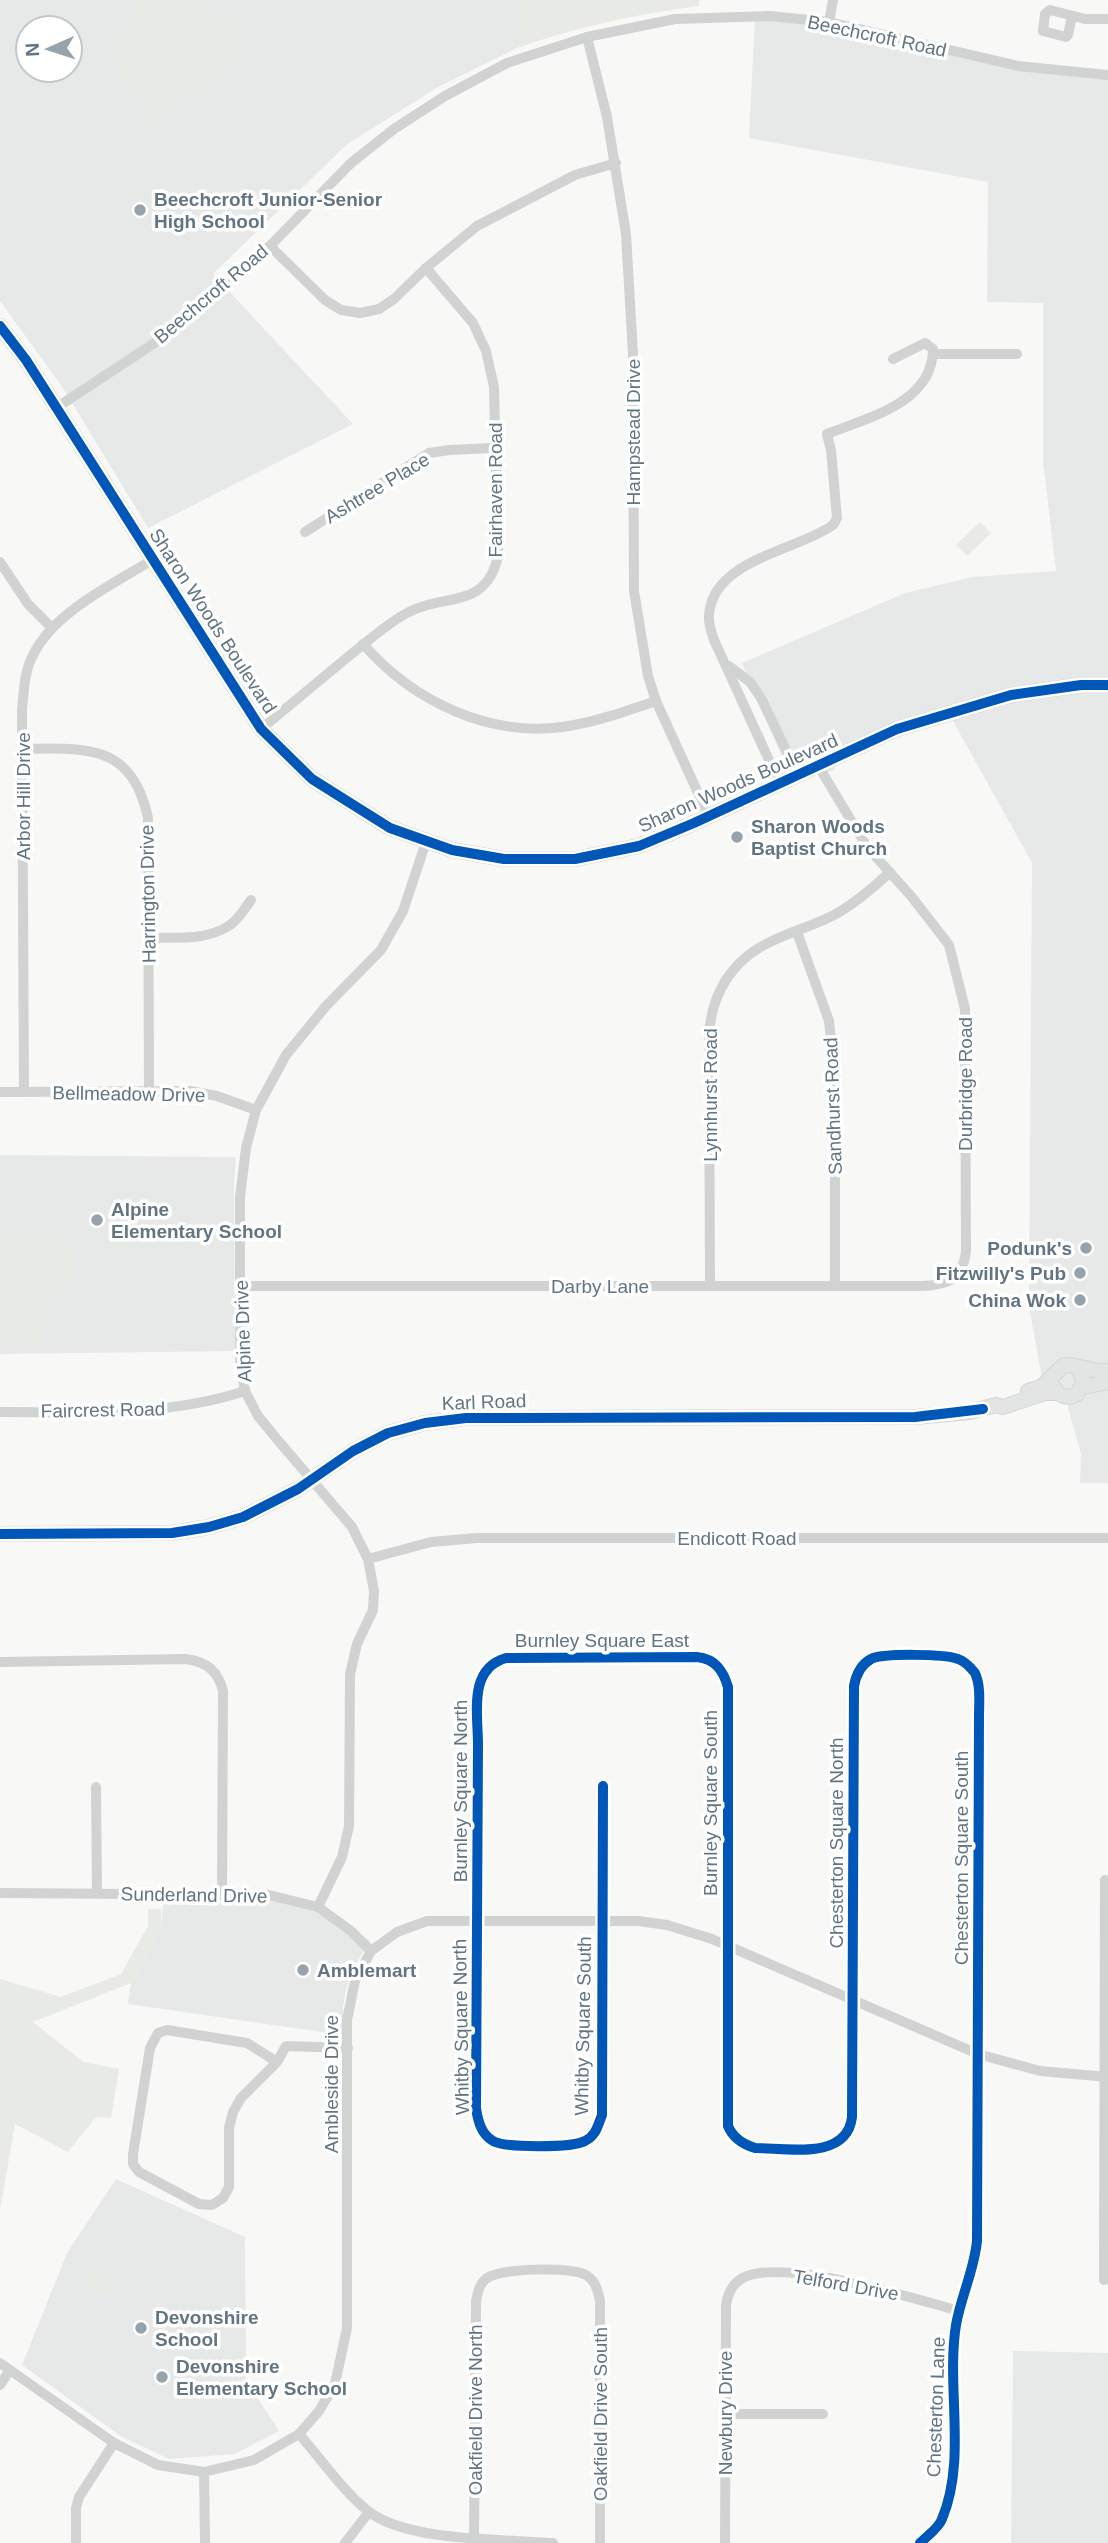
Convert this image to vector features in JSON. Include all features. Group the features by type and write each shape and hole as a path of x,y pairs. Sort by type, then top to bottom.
{"street":[{"path":"829,22 833,0"},
{"name":"Beechcroft Road","path":"56,408 156,342 221,290 270,246 351,163 394,129 445,96 507,62 587,37 638,25 701,17 770,16 829,22 1018,66 1108,75"},
{"path":"1072,16 1108,19"},
{"name":"Hampstead Drive","path":"587,37 616,163 626,234 633,354 634,591 648,676 656,701 709,817"},
{"path":"270,246 325,300 341,310 360,313 379,309 477,226 575,175 616,163"},
{"name":"Fairhaven Road","path":"261,729 407,612 472,595 483,588 494,573 498,556 494,387 486,351 473,323 426,268"},
{"name":"Sharon Woods Boulevard","path":"0,326 26,360 261,729 312,779 390,828 426,842 452,850 504,859 575,859 639,846 709,817 779,782 819,767 897,730 1005,696 1081,685 1108,685"},
{"path":"779,782 714,640 709,619 713,597 734,572 833,525 837,518 827,434 898,405 912,394 925,378 933,349 925,343 893,359"},
{"path":"933,354 1017,354"},
{"name":"Ashtree Place","path":"304,532 429,453 495,449"},
{"name":"Arbor Hill Drive","path":"24,1092 24,680 33,656 51,627 152,560"},
{"path":"0,562 28,604 51,627"},
{"path":"363,645 409,688 476,720 519,727 568,726 656,701"},
{"path":"726,663 750,682 761,698 798,775"},
{"name":"Harrington Drive","path":"23,749 89,749 112,758 125,768 145,802 148,818 149,1091"},
{"name":"Durbridge Road","path":"819,767 867,847 949,945 965,1009 965,1252 964,1264 958,1275"},
{"name":"Alpine Drive","path":"318,1907 342,1857 349,1826 350,1674 357,1644 373,1610 374,1591 368,1559 352,1527 258,1416 246,1391 240,1359 240,1197 246,1148 256,1110 286,1055 326,1006 381,950 402,911 426,842"},
{"name":"Lynnhurst Road","path":"710,1286 711,1015 724,981 737,966 767,943 835,915 890,872"},
{"path":"149,938 214,934 232,924 251,900"},
{"name":"Sandhurst Road","path":"797,932 829,1021 835,1074 835,1286"},
{"name":"Bellmeadow Drive","path":"0,1092 190,1091 217,1096 256,1110"},
{"name":"Darby Lane","path":"240,1286 937,1286 958,1275"},
{"path":"1108,1371 1098,1372 1063,1365 1053,1376 1053,1387 1058,1393 1071,1397 1083,1387 1108,1382"},
{"path":"1078,1368 1084,1377 1083,1387"},
{"name":"Karl Road","path":"996,1405 1001,1399 1041,1387 1053,1376"},
{"name":"Faircrest Road","path":"0,1412 158,1410 215,1400 246,1391"},
{"name":"Karl Road","path":"0,1534 173,1533 209,1527 243,1517 388,1433 425,1423 466,1418 915,1417 970,1412 996,1405 1003,1407 1045,1393 1058,1393"},
{"name":"Endicott Road","path":"368,1559 431,1542 477,1538 1108,1538"},
{"name":"Chesterton Square South","path":"854,1686 856,1675 862,1666 873,1658 886,1656 959,1659 975,1674 978,1685 978,2054"},
{"name":"Burnley Square East","path":"488,1666 506,1658 574,1657 697,1657 707,1658 716,1664"},
{"path":"0,1662 186,1660 199,1661 210,1667 220,1678 223,1691 222,1893"},
{"name":"Burnley Square South","path":"716,1664 724,1674 728,1687 728,2126 735,2137 755,2148 821,2148 835,2144 845,2136"},
{"name":"Burnley Square North","path":"477,1920 478,1687 481,1675 488,1666"},
{"name":"Chesterton Square North","path":"845,2136 851,2126 852,2117 854,1686"},
{"name":"Whitby Square South","path":"596,2132 602,2115 603,1786"},
{"path":"96,1787 97,1894"},
{"path":"1104,2280 1107,2076 1105,1880"},
{"name":"Sunderland Drive","path":"0,1893 269,1895 318,1907 351,1931 371,1951"},
{"name":"Whitby Square North","path":"477,1920 476,2108 483,2133 492,2141 503,2145 572,2145 586,2141 596,2132"},
{"name":"Ambleside Drive","path":"0,2363 114,2443 158,2465 204,2472 254,2460 299,2434 319,2411 335,2384 347,2328 349,2003 355,1980 371,1951 397,1932 427,1921 603,1920 667,1925 712,1939 978,2054 1040,2071 1107,2076"},
{"path":"276,2062 247,2043 167,2030 155,2036 150,2048 132,2154 133,2164 139,2172 199,2204 212,2205 229,2187 229,2128 233,2112 241,2098 276,2062 286,2046 348,2048"},
{"name":"Chesterton Lane","path":"920,2543 942,2522 953,2478 954,2357 960,2311 975,2260 978,2054"},
{"name":"Oakfield Drive South","path":"481,2283 502,2272 568,2271 584,2274 596,2286 600,2301 600,2543"},
{"name":"Telford Drive","path":"733,2285 748,2275 790,2274 839,2280 960,2311"},
{"name":"Oakfield Drive North","path":"474,2537 476,2301 481,2283"},
{"name":"Newbury Drive","path":"725,2543 726,2305 733,2285"},
{"path":"0,2385 10,2370"},
{"path":"726,2414 823,2414"},
{"path":"299,2434 369,2512 405,2529 439,2535 552,2543"},
{"path":"76,2543 76,2508 79,2497 114,2443"},
{"path":"204,2472 205,2543"},
{"path":"345,2543 369,2512"}],"shaded area":[{"name":"Beechcroft Junior-Senior High School","path":"0,0 517,0 517,48 438,87 346,145 213,274 353,424 148,528 63,388 0,301"},
{"path":"140,0 204,0 248,41 157,126 121,81 113,48"},
{"path":"517,0 699,0 699,6 607,22 517,48"},
{"path":"755,17 828,23 983,58 1108,75 1108,1483 1080,1483 1081,1454 1062,1386 1044,1389 1029,1307 1032,863 949,714 838,762 833,771 790,776 742,663 905,593 972,577 1056,571 1043,461 1043,303 987,302 988,182 749,138"},
{"path":"980,522 991,533 967,556 956,545"},
{"path":"0,1155 236,1157 235,1351 0,1354"},
{"path":"0,1235 71,1236 70,1292 49,1291 45,1295 45,1300 56,1301 56,1316 45,1324 37,1344 24,1340 0,1339"},
{"path":"164,1892 268,1893 324,1908 370,1941 354,1967 346,1989 343,2035 128,2004 131,1983 161,1930"},
{"path":"148,1909 161,1909 161,1930 131,1983 33,2022 83,2062 119,2069 111,2118 96,2117 68,2152 15,2124 0,2210 0,1979 61,1997 121,1974 148,1926"},
{"name":"Devonshire School","path":"116,2179 245,2237 246,2380 279,2431 235,2454 169,2459 122,2437 22,2365 67,2253"},
{"path":"94,2270 120,2279 112,2297 87,2287"},
{"path":"1013,2351 1108,2353 1108,2543 1011,2543"}],"cycle path":[{"path":"0,326 26,360 261,729 312,779 390,828 452,850 504,859 575,859 639,846 897,729 1011,695 1081,685 1108,685"},
{"path":"0,1534 172,1533 209,1527 243,1517 298,1489 353,1451 388,1433 425,1423 466,1418 915,1417 983,1409"},
{"path":"603,1786 602,2115 589,2139 567,2145 524,2146 500,2143 493,2141 483,2131 476,2108 477,1706 480,1682 494,1664 506,1658 697,1657 709,1660 717,1666 728,1687 728,2126 738,2140 755,2148 798,2150 827,2146 848,2131 852,2117 856,1678 867,1661 900,1655 951,1657 963,1661 975,1673 979,1700 977,2241 956,2325 953,2373 955,2448 949,2496 936,2529 920,2543"}],"place":[{"name":"Beechcroft Junior-Senior High School","path":"140,210"},
{"name":"Sharon Woods Baptist Church","path":"737,837"},
{"name":"Alpine Elementary School","path":"97,1220"},
{"name":"Podunk's","path":"1086,1248"},
{"name":"Fitzwilly's Pub","path":"1080,1273"},
{"name":"China Wok","path":"1080,1300"},
{"name":"Amblemart","path":"303,1970"},
{"name":"Devonshire School","path":"141,2328"},
{"name":"Devonshire Elementary School","path":"162,2377"}]}
